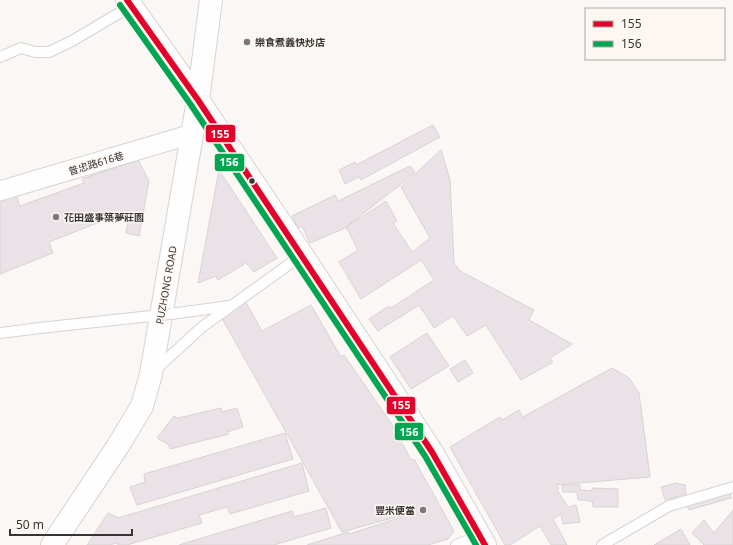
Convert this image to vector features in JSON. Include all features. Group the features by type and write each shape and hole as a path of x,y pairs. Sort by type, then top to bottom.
{"street":[{"name":"PUZHONG ROAD","path":"52,545 118,446 142,406 151,374 198,100 211,0"},
{"path":"129,3 198,100 432,452 482,541"},
{"name":"普忠路616巷","path":"0,191 192,134"}],"lane":[{"path":"0,57 21,48 35,52 49,52 72,41 129,3"},
{"path":"151,374 202,327 302,255"},
{"path":"0,333 231,306"},
{"path":"602,545 669,506 733,487"},
{"path":"456,545 482,541"}],"building":[{"path":"433,125 440,137 361,180 359,177 345,184 339,170 355,162 356,165"},
{"path":"441,150 450,180 454,263 460,271 534,310 529,320 572,344 550,358 553,362 521,380 486,325 467,336 453,316 434,328 419,305 378,331 369,319 389,306 391,308 434,280 421,260 361,299 339,262 358,250 346,227 386,201 397,221 393,223 412,252 430,238 401,187"},
{"name":"花田盛事築夢莊園","path":"138,160 149,181 139,236 126,233 128,220 118,215 49,242 53,253 0,274 0,200 16,195 20,206 84,183 82,179"},
{"path":"410,166 415,172 343,229 310,243 302,226 298,228 292,216 335,195 338,201"},
{"path":"219,170 277,258 254,272 246,263 218,280 216,276 198,283"},
{"path":"244,299 262,331 311,305 341,357 344,355 393,426 411,460 414,459 454,531 448,539 428,545 307,545 348,532 349,534 408,515 407,514 342,532 219,313"},
{"path":"427,333 449,366 411,389 390,357"},
{"path":"465,360 473,373 458,382 450,369"},
{"path":"612,368 629,378 639,393 650,477 556,485 559,488 557,490 568,507 576,505 580,522 563,524 561,514 553,519 567,545 551,545 540,526 510,545 505,545 450,447 500,417 502,420 519,410 523,417"},
{"path":"221,408 222,412 237,408 243,427 227,432 229,434 170,449 169,445 157,438 174,416 178,418"},
{"path":"285,433 293,459 137,505 130,487 145,482 144,474"},
{"path":"302,463 309,491 230,514 227,507 199,515 202,523 127,545 118,545 117,543 109,545 87,545 108,513 118,518"},
{"path":"676,483 685,485 686,494 665,500 661,487"},
{"path":"562,485 580,485 580,490 592,491 592,488 618,489 618,507 593,507 592,501 578,500 577,492 563,492"},
{"path":"730,492 731,498 689,510 687,505"},
{"path":"326,508 331,528 274,545 179,545 292,511 294,517"},
{"path":"733,510 733,545 704,545 692,533 704,520 714,533"},
{"path":"681,529 690,545 654,545"}],"transit line":[{"name":"155","path":"127,0 198,100 432,452 485,545"},
{"name":"156","path":"120,5 191,105 425,456 476,545"}],"place":[{"name":"樂食煮義快炒店","path":"247,42"},
{"name":"花田盛事築夢莊園","path":"56,217"},
{"name":"豐米便當","path":"423,510"}]}
